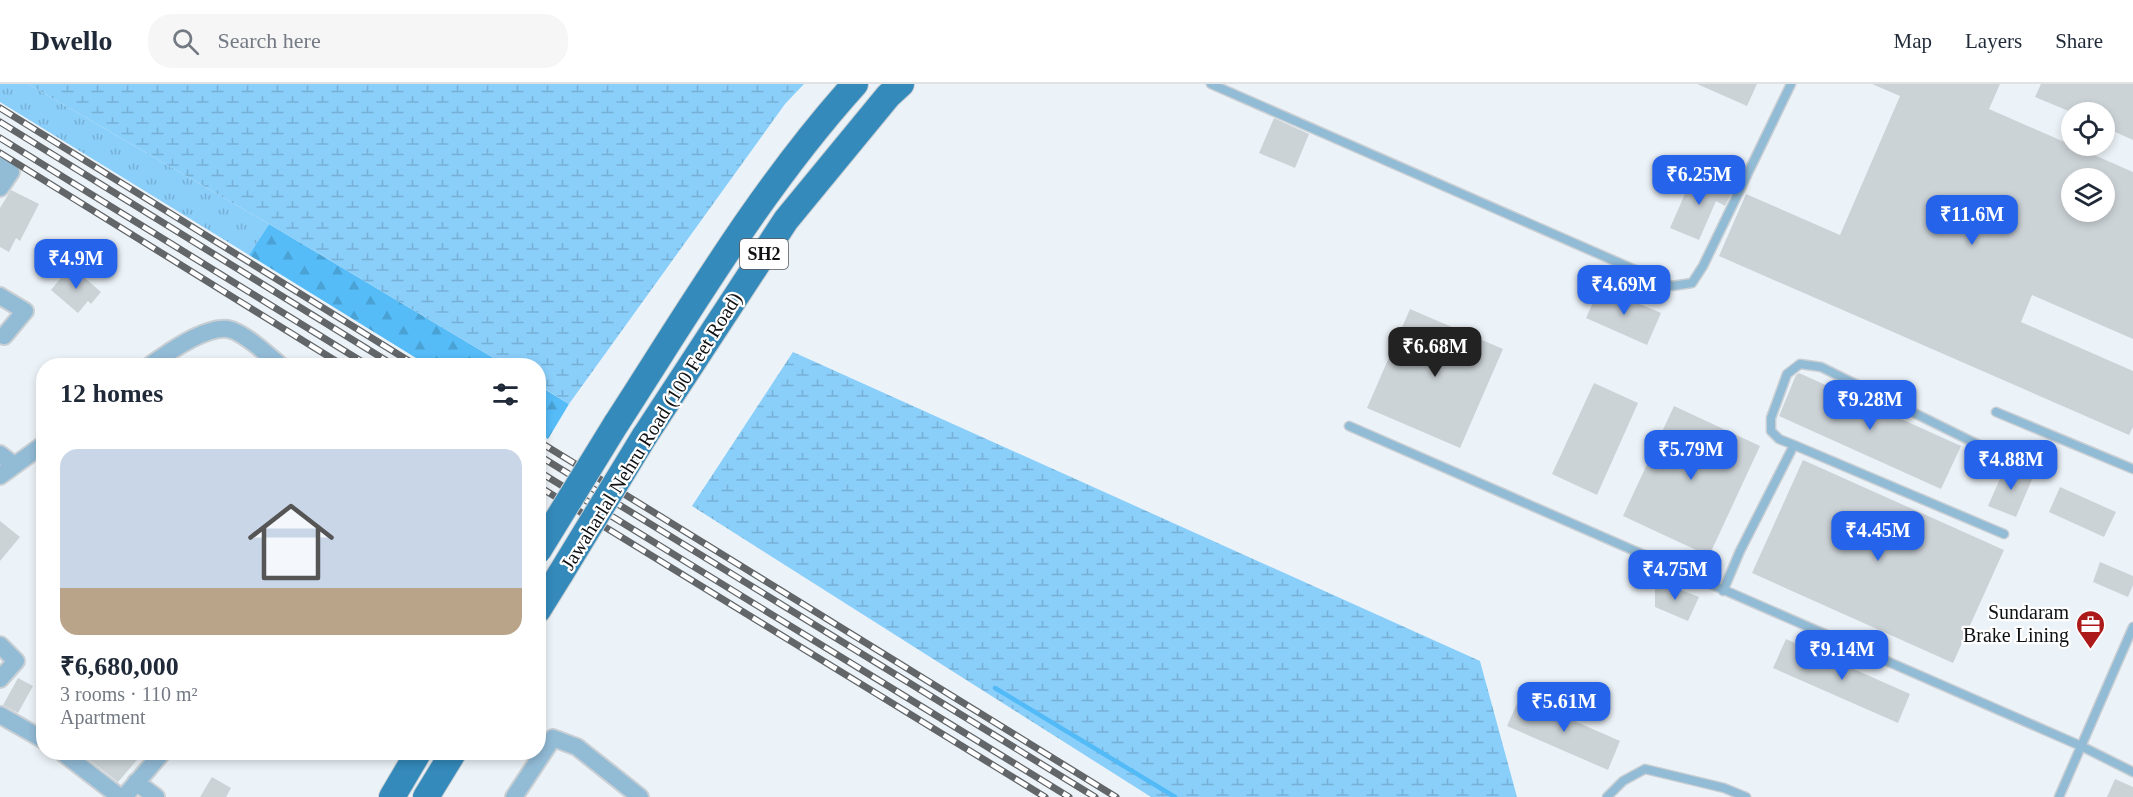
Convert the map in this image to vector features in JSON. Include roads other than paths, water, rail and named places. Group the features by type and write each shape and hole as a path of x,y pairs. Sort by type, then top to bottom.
{"main road":[{"name":"Jawaharlal Nehru Road (100 Feet Road)","path":"546,538 616,424 754,210 830,112 855,84"},
{"name":"Jawaharlal Nehru Road (100 Feet Road)","path":"546,597 644,437 786,220 888,96 901,84"},
{"path":"392,797 414,760"},
{"path":"426,797 449,760"}],"street":[{"path":"0,188 5,169"},
{"path":"0,296 25,311 4,336"},
{"path":"163,358 206,333 228,329 242,336 271,358"},
{"path":"0,476 36,450"},
{"path":"0,454 14,465"},
{"path":"0,645 16,661 0,679"},
{"path":"0,715 36,735"},
{"path":"546,749 553,738 577,747 640,797"},
{"path":"72,760 122,797 156,760"},
{"path":"514,797 538,760"},
{"path":"136,782 156,797"}],"lane":[{"path":"1211,84 1672,286 1692,283 1703,266 1791,84"},
{"path":"1981,446 1821,367 1800,364 1788,374 1771,418 1771,431 1779,439 2004,534"},
{"path":"1996,412 2133,469"},
{"path":"1349,426 2081,746 2133,772"},
{"path":"1723,591 1740,551 1794,445"},
{"path":"2059,797 2133,627"},
{"path":"1607,797 1623,781 1645,769 1724,788 1746,797"}],"waterway":[{"path":"995,688 1175,797"}],"railway":[{"path":"0,108 404,358"},
{"path":"0,122 382,358"},
{"path":"0,138 356,358"},
{"path":"0,153 331,358"},
{"path":"546,446 1116,797"},
{"path":"546,460 1095,797"},
{"path":"546,476 1069,797"},
{"path":"546,491 1045,797"}],"place":[{"name":"Sundaram Brake Lining","path":"2090,650"}]}
